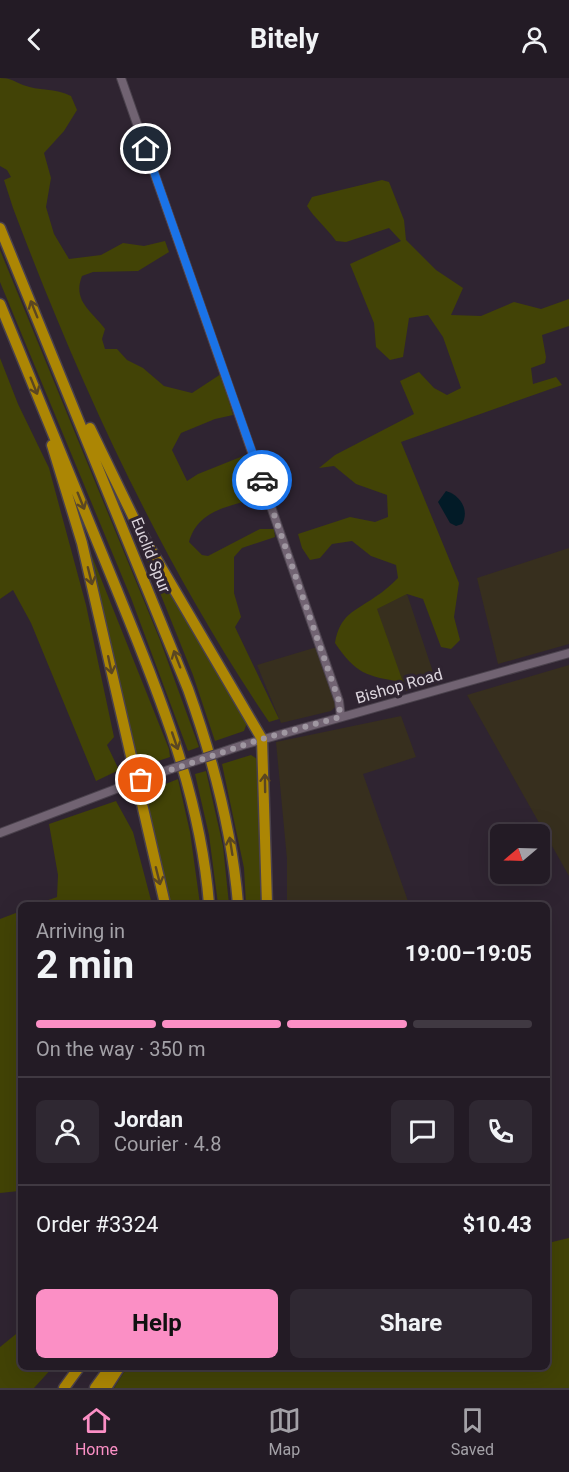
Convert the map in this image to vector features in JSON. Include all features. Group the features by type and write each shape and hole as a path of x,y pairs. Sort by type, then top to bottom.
{"highway":[{"name":"Euclid Spur","path":"0,228 174,650 202,728 224,806 238,902"},
{"path":"0,304 141,647 181,756 198,824 209,902"},
{"path":"56,363 83,409 107,465 140,531 262,739 267,902"},
{"path":"43,408 82,543 135,782 165,902"},
{"path":"64,1388 77,1370"},
{"path":"95,1388 108,1370"},
{"path":"106,1388 117,1370"}],"street":[{"path":"121,78 339,701 340,717"},
{"name":"Bishop Road","path":"0,834 150,776 243,745 569,653"}],"shaded area":[{"path":"0,78 29,87 65,93 71,96 77,110 64,131 44,153 51,178 46,207 54,234 69,259 101,255 123,243 144,246 165,241 169,252 138,271 93,272 82,276 81,299 105,329 102,339 105,349 117,349 127,360 143,368 164,386 192,393 221,374 233,415 215,419 181,433 172,450 187,481 198,474 248,454 261,498 228,506 208,515 193,531 189,542 202,555 208,556 260,529 274,529 275,537 242,548 234,557 234,593 241,617 235,627 279,719 269,722 193,600 126,472 66,342 13,208 4,180 11,177 7,170 0,166"},
{"path":"382,180 389,182 404,220 406,240 436,270 463,288 451,315 481,316 514,302 541,309 569,299 569,326 542,335 545,363 531,368 533,384 556,377 562,385 401,442 459,583 454,617 460,640 451,649 441,647 423,599 407,594 377,609 403,682 363,672 349,661 335,643 344,620 398,578 396,565 371,556 352,541 332,544 320,558 310,560 302,548 298,534 350,517 375,522 388,517 387,495 356,484 334,466 319,468 335,455 414,414 400,381 419,372 434,388 447,395 461,388 443,337 428,315 409,318 403,357 390,360 376,347 374,323 350,264 401,241 389,228 346,242 336,241 307,206 312,197"},
{"path":"0,250 160,640 199,747 188,751 131,598 0,282"},
{"path":"0,358 18,404 49,468 86,605 114,737 107,745 119,770 96,781 31,623 13,590 0,599"},
{"path":"136,533 247,723 244,731 215,741 193,675"},
{"path":"86,541 169,749 170,757 146,765 137,763"},
{"path":"569,548 569,644 498,664 477,578"},
{"path":"407,594 437,684 406,691 376,609"},
{"path":"317,647 335,697 335,707 331,711 281,723 257,665"},
{"path":"569,665 569,876 550,842 550,824 540,824 467,695"},
{"path":"401,716 416,757 363,774 408,902 287,902 287,859 276,742"},
{"path":"251,755 259,760 261,902 246,902 244,868 222,764"},
{"path":"206,771 223,846 229,902 218,902 209,835 195,774"},
{"path":"178,779 190,832 200,902 169,902 145,800 148,791"},
{"path":"116,801 133,832 151,902 43,902 57,897 58,875 49,824"},
{"path":"18,912 18,1191 0,1193 0,919"},
{"path":"569,1238 569,1388 114,1388 125,1370 550,1370 550,1243"},
{"path":"18,1332 18,1370 50,1370 34,1388 0,1388 0,1347"}],"water":[{"path":"446,491 456,496 464,508 462,524 456,526 450,523 438,502"}],"way so far":[{"path":"141,780 262,739 340,717 339,701 262,480"}],"route":[{"path":"146,149 262,480"}]}
